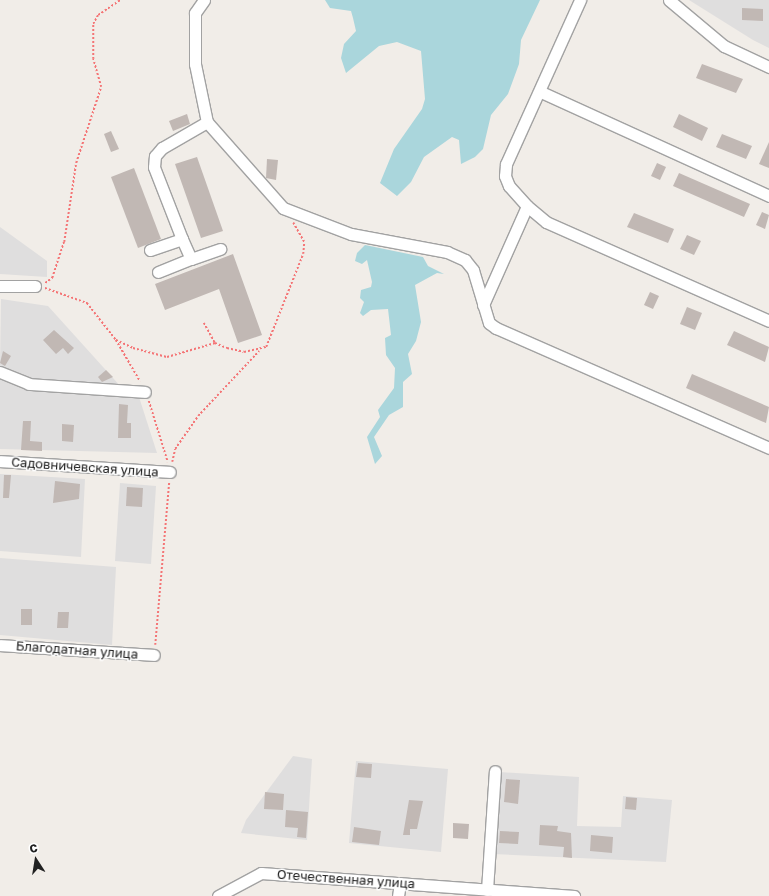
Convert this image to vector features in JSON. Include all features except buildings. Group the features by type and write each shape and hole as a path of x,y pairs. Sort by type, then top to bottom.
{"street":[{"path":"204,0 195,13 195,64 207,122 283,208 351,234 447,252 465,260 472,270 489,323 496,328 769,448"},
{"path":"580,0 541,92 506,164 505,176 527,206 546,222 769,322"},
{"path":"669,0 724,46 769,67"},
{"path":"541,92 769,196"},
{"path":"191,259 154,167 156,156 162,148 207,122"},
{"path":"483,304 527,206"},
{"path":"150,250 182,239"},
{"path":"158,272 220,249"},
{"path":"0,286 36,286"},
{"path":"0,372 29,384 145,392"},
{"name":"Садовничевская улица","path":"0,461 170,472"},
{"name":"Благодатная улица","path":"0,645 154,655"},
{"path":"487,890 495,771"},
{"name":"Отечественная улица","path":"218,896 261,873 574,896"},
{"path":"398,896 400,883"}],"path":[{"path":"36,286 47,283 56,269 71,212 76,163 101,87 93,59 93,24 98,15 120,0"},
{"path":"154,655 170,472 175,450 185,432 259,350 272,338 303,254 301,233 283,208"},
{"path":"36,286 87,303 116,340 145,392 170,472"},
{"path":"204,323 215,343"},
{"path":"116,340 133,348 167,357 215,343 244,352 259,350"}],"shaded area":[{"path":"689,0 769,0 769,48 753,40"},
{"path":"0,227 47,261 47,277 0,274"},
{"path":"1,299 48,306 122,388 33,381 0,367"},
{"path":"0,377 8,378 17,386 132,392 139,397 157,453 0,449"},
{"path":"0,474 85,479 81,557 0,551"},
{"path":"120,483 156,486 151,564 115,561"},
{"path":"0,558 116,567 112,645 0,635"},
{"path":"293,756 312,759 307,840 241,833 246,820"},
{"path":"356,761 448,769 441,852 349,843"},
{"path":"499,772 579,777 577,826 621,827 623,796 672,800 666,862 493,854"}],"water":[{"path":"325,0 540,0 521,40 519,64 508,94 491,115 483,149 475,157 461,164 459,140 452,137 424,157 411,182 397,196 380,183 394,149 422,109 425,99 421,51 397,42 379,46 346,73 341,58 344,44 356,31 351,11 330,8"},
{"path":"365,245 423,257 428,266 444,274 437,273 415,285 421,322 416,341 408,354 412,374 403,382 403,407 389,415 374,437 382,456 375,464 367,437 380,417 378,410 394,388 395,368 386,355 385,338 391,335 388,309 371,310 363,316 360,313 364,302 360,298 361,290 371,287 372,282 367,260 362,264 355,261 357,253"}]}
